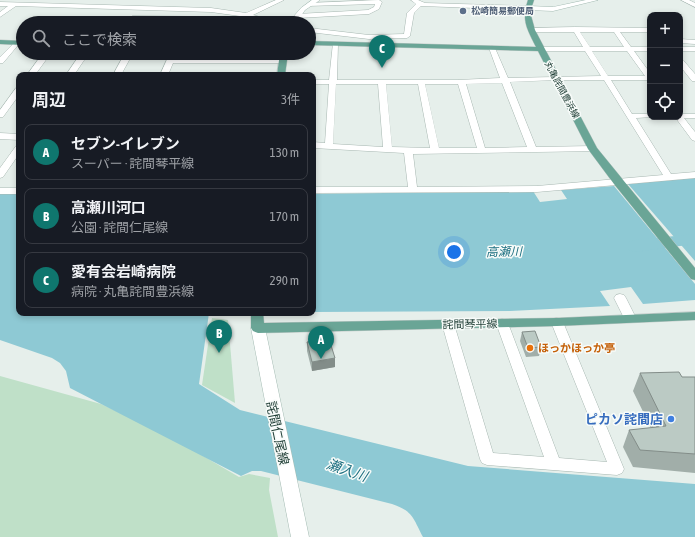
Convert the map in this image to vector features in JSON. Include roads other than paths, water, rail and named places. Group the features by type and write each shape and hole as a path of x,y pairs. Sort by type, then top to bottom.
{"main road":[{"path":"298,16 309,5 317,0"},
{"path":"532,0 528,8 527,16 531,30 541,50"},
{"path":"528,8 553,8 595,0"},
{"path":"0,41 16,42"},
{"name":"丸亀詫間豊浜線","path":"316,44 541,50 593,149 695,276"},
{"path":"281,72 283,60"},
{"path":"620,298 630,318"},
{"name":"詫間琴平線","path":"257,319 448,324 557,322 695,316"},
{"name":"詫間仁尾線","path":"257,319 275,417 300,537"}],"street":[{"path":"250,16 281,0"},
{"path":"684,0 695,5"},
{"path":"298,16 368,12 377,8 379,2 309,5"},
{"path":"316,31 357,36 407,36 410,12 417,2 528,8"},
{"path":"0,4 211,10 233,16"},
{"path":"0,15 14,4"},
{"path":"136,16 143,8"},
{"path":"575,29 604,78 669,178"},
{"path":"615,29 647,74"},
{"path":"531,30 647,30"},
{"path":"683,41 695,42"},
{"path":"329,146 335,44"},
{"path":"0,61 16,47"},
{"path":"492,48 533,150"},
{"path":"541,50 647,49"},
{"path":"683,49 695,49"},
{"path":"33,72 42,60"},
{"path":"72,72 80,60"},
{"path":"119,72 125,60"},
{"path":"165,72 170,61 198,60"},
{"path":"683,65 695,78"},
{"path":"316,82 421,82 556,78 647,78"},
{"path":"683,78 695,78"},
{"path":"462,81 482,151"},
{"path":"382,82 388,149"},
{"path":"421,82 435,151"},
{"path":"0,99 16,99"},
{"path":"0,115 16,99"},
{"path":"629,116 647,116"},
{"path":"683,116 695,116"},
{"path":"682,120 695,138"},
{"path":"0,136 16,136"},
{"path":"316,145 408,151 593,149"},
{"path":"408,151 413,190"},
{"path":"0,175 16,152"},
{"path":"316,190 537,189 695,175"},
{"path":"0,191 16,191"},
{"path":"448,324 487,459 616,469 557,322"},
{"path":"502,323 554,465"}],"water":[{"path":"695,178 695,261 628,184"},
{"path":"614,186 695,284 695,300 643,304 631,287 600,291 610,306 510,311 316,312 316,194 533,191 540,202 567,199 561,190"},
{"name":"瀬入川","path":"0,194 16,194 16,316 209,316 199,384 240,410 468,466 695,484 695,537 423,537 412,516 404,509 392,504 261,471 252,471 241,476 70,388 66,371 60,363 52,358 0,340"}],"waterway":[{"name":"高瀬川","path":"635,246 695,239"}],"place":[{"name":"松崎簡易郵便局","path":"463,11"},
{"name":"愛有会岩崎病院","path":"382,68"},
{"name":"ほっかほっか亭","path":"530,348"},
{"name":"高瀬川河口","path":"219,353"},
{"name":"セブン-イレブン","path":"321,359"},
{"name":"ピカソ詫間店","path":"671,419"}]}
